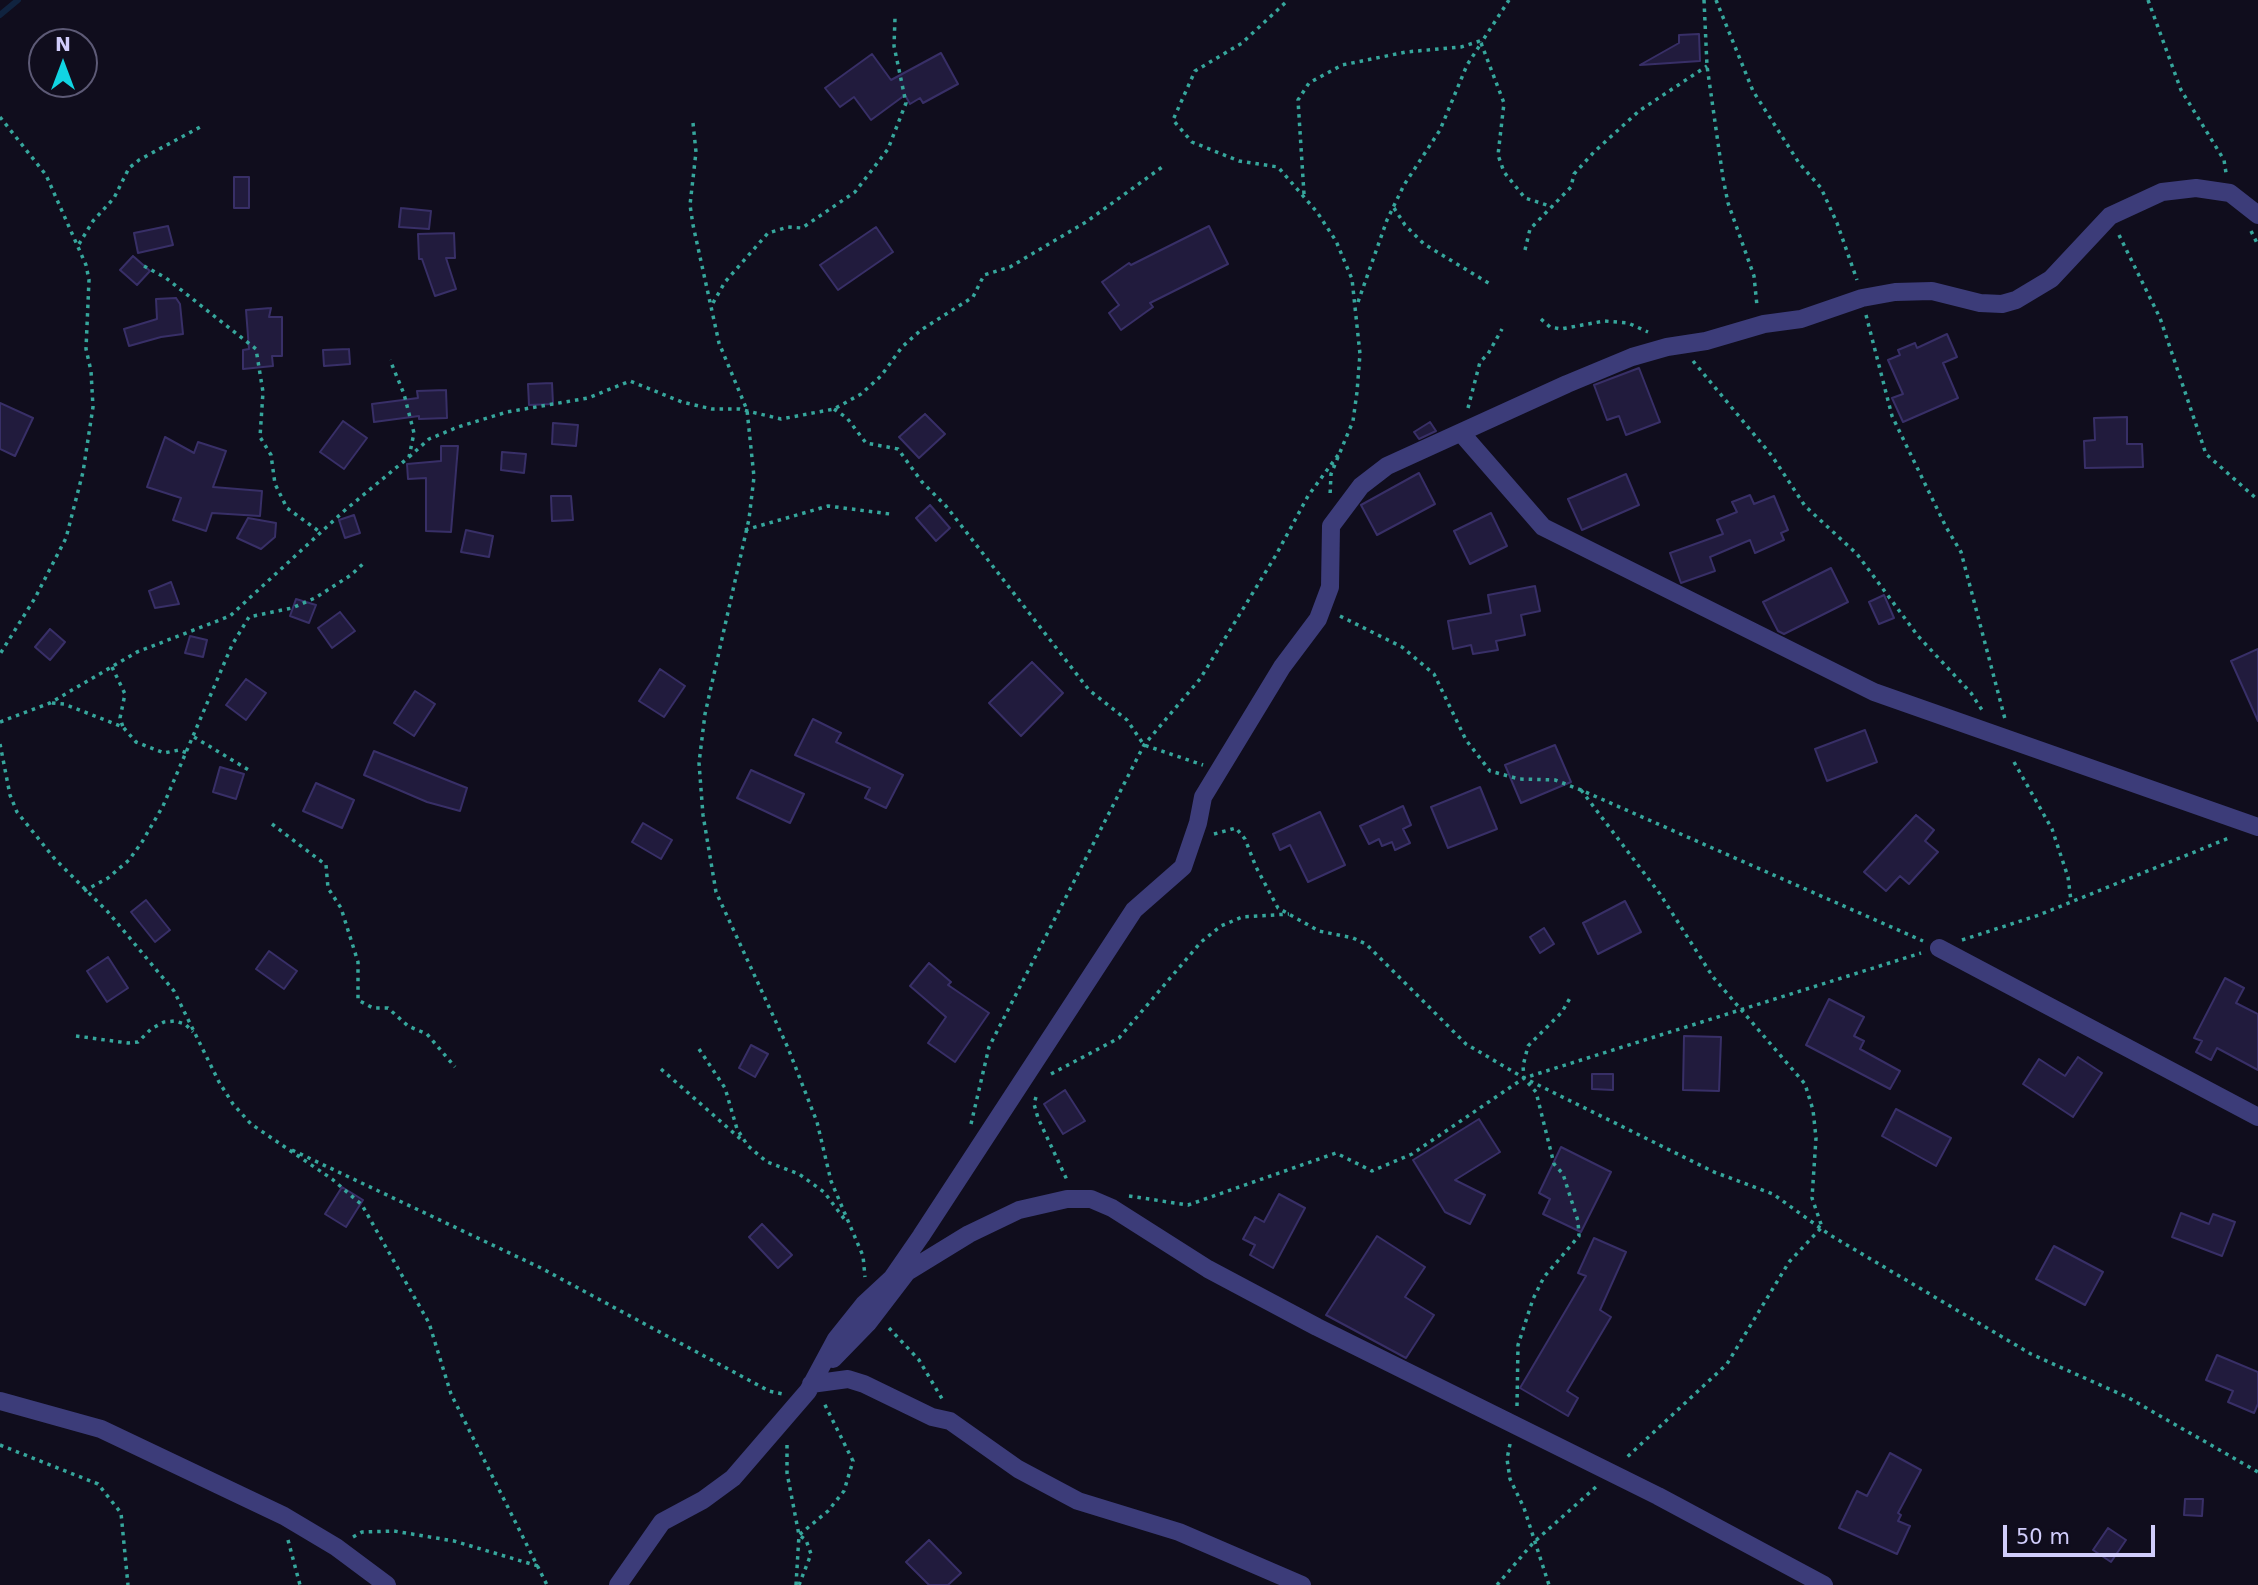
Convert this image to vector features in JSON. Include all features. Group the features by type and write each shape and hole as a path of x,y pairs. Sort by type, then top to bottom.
{"street":[{"path":"618,1585 662,1522 703,1500 733,1478 812,1384 914,1247 1134,909 1183,867 1203,797 1322,608 1330,587 1331,526 1361,486 1387,466 1567,384 1632,357 1667,347 1706,341 1764,324 1801,319 1862,298 1931,290 1980,303 2002,304 2017,300 2051,279 2110,216 2162,192 2196,188 2230,193 2253,220"},
{"path":"1462,434 1543,527 1874,692 1989,732 2011,749 2257,827"},
{"path":"1939,948 2258,1116"},
{"path":"874,1304 907,1272 969,1234 1018,1210 1067,1199 1091,1199 1112,1208 1208,1269 1317,1327 1610,1473 1824,1585"},
{"path":"812,1384 848,1380 932,1417 950,1421 1018,1469 1078,1501 1179,1532 1302,1585"},
{"path":"0,1401 101,1429 284,1516 336,1547 387,1585"}],"path":[{"path":"1357,305 1393,207 1440,130 1467,65 1509,0"},
{"path":"1704,0 1707,66 1728,203 1754,276 1755,302 1764,324"},
{"path":"1716,0 1753,91 1799,163 1821,187 1837,223 1862,298 1892,416 1945,527 1961,552 2011,749 2052,830 2068,877 2071,901"},
{"path":"2148,0 2182,90 2224,160 2230,193"},
{"path":"1285,3 1241,43 1195,71 1172,120 1192,142 1239,161 1278,167 1304,196 1336,241 1352,279 1357,305 1360,354 1357,392 1353,421 1331,474 1331,526"},
{"path":"712,305 725,282 768,233 788,227 802,228 855,192 888,149 906,103 894,46 895,18"},
{"path":"1304,196 1298,100 1309,83 1342,65 1406,52 1461,47 1482,41"},
{"path":"1482,41 1504,103 1498,155 1504,172 1525,198 1553,207"},
{"path":"1525,250 1530,229 1571,187 1574,174 1619,127 1707,66"},
{"path":"0,117 46,175 79,244 89,280 86,349 91,371 93,407 83,472 66,538 56,560 0,654"},
{"path":"693,123 696,152 690,205 719,343 747,411 752,436 754,489 705,714 699,762 703,815 716,892 798,1073 817,1122 831,1181 863,1256 874,1304 891,1332 919,1360 943,1399 950,1421"},
{"path":"79,244 93,221 114,198 129,168 202,126"},
{"path":"0,722 50,703 138,652 230,616 320,533 429,439 458,427 496,418 507,412 588,398 630,381 682,402 712,409 747,411 781,419 834,409 861,394 881,376 902,347 921,330 973,297 984,275 1010,267 1086,222 1165,165"},
{"path":"1393,207 1405,225 1424,244 1490,284"},
{"path":"2110,216 2160,318 2206,454 2258,500"},
{"path":"2253,220 2258,245"},
{"path":"144,266 166,278 181,293 256,349 263,392 260,437 271,455 275,484 287,508 320,533"},
{"path":"1541,319 1550,327 1561,329 1604,321 1628,323 1646,331 1667,347 1678,346 1707,376 1752,436 1772,456 1805,506 1857,554 1918,636 1971,693 1985,716 1989,732"},
{"path":"1462,434 1476,372 1502,329"},
{"path":"390,360 404,394 414,433 409,457"},
{"path":"834,409 847,418 866,443 898,449 1089,690 1127,720 1144,745 1218,770"},
{"path":"971,1125 989,1047 1144,745 1199,679 1276,555 1308,496 1341,451"},
{"path":"746,530 828,506 890,514"},
{"path":"84,891 108,878 129,860 163,806 232,645 249,617 292,608 315,598 351,575 366,561"},
{"path":"1322,608 1402,647 1434,674 1466,740 1490,771 1519,779 1555,780 1581,790 1939,948"},
{"path":"111,666 125,694 120,718 122,727"},
{"path":"50,703 64,704 122,727 142,745 164,753 179,750 187,753"},
{"path":"194,737 252,772"},
{"path":"0,744 10,795 17,811 84,891 108,912 174,991 219,1082 233,1104 251,1124 332,1179 362,1205 429,1323 451,1394 480,1457 547,1585"},
{"path":"2011,749 2017,765"},
{"path":"1581,790 1660,894 1713,977 1805,1083 1813,1110 1816,1138 1812,1198 1822,1227"},
{"path":"272,824 326,865 328,888 341,908 358,962 359,1000 373,1008 388,1008 408,1026 428,1034 455,1067"},
{"path":"1126,1196 1188,1205 1336,1153 1372,1171 1412,1154 1524,1079 1939,948 2071,901 2257,827"},
{"path":"1207,840 1226,829 1236,828 1245,839 1256,867 1278,908 1319,932 1353,938 1366,944 1466,1044 1524,1079 1714,1172 1773,1194 1822,1227 2031,1354 2127,1397 2258,1472"},
{"path":"1047,1075 1119,1038 1201,942 1221,926 1242,917 1289,914"},
{"path":"1549,1585 1524,1508 1510,1479 1507,1458 1517,1406 1518,1345 1544,1277 1579,1236 1578,1221 1563,1174 1554,1164 1536,1092 1524,1079 1523,1066 1528,1046 1562,1012 1570,998"},
{"path":"76,1036 138,1042 151,1029 164,1022 175,1021 185,1024 197,1036"},
{"path":"699,1049 725,1088 737,1129 748,1146"},
{"path":"661,1069 767,1161 799,1174 824,1192 851,1227"},
{"path":"1038,1090 1034,1104 1038,1118 1063,1176 1071,1184"},
{"path":"277,1143 541,1268 769,1391 785,1405 787,1473 799,1535 797,1585"},
{"path":"1497,1585 1534,1543 1727,1364 1789,1262 1822,1227"},
{"path":"769,1391 789,1396 812,1384 853,1461 844,1491 828,1511 799,1535"},
{"path":"0,1445 99,1483 121,1513 128,1585"},
{"path":"284,1516 292,1560 300,1585"},
{"path":"336,1547 362,1532 394,1531 454,1541 537,1566"},
{"path":"797,1585 811,1554 806,1540 799,1535"}],"building":[{"path":"1699,34 1700,61 1640,65 1679,43 1679,35"},
{"path":"941,53 958,84 923,103 920,98 910,104 905,95 871,120 854,97 840,107 825,88 872,54 891,80"},
{"path":"234,177 249,177 249,208 234,208"},
{"path":"401,208 431,211 429,229 399,227"},
{"path":"168,226 173,245 138,253 134,233"},
{"path":"1209,226 1228,264 1150,303 1153,307 1121,330 1109,313 1119,305 1102,282 1129,263 1131,265"},
{"path":"876,227 893,252 838,290 820,265"},
{"path":"454,233 455,258 446,258 456,289 435,296 422,259 419,259 418,234"},
{"path":"133,256 150,271 137,285 120,270"},
{"path":"176,298 180,304 183,334 129,346 124,329 157,319 156,299"},
{"path":"271,308 269,317 282,317 282,356 272,356 273,366 243,369 243,350 249,349 246,310"},
{"path":"1947,334 1957,357 1943,363 1958,398 1903,422 1892,398 1903,394 1888,360 1900,355 1898,350 1915,343 1917,348"},
{"path":"349,349 350,364 324,366 323,350"},
{"path":"1639,368 1660,422 1626,435 1619,416 1607,420 1594,385"},
{"path":"552,383 553,404 529,405 528,384"},
{"path":"446,390 447,418 419,419 419,416 374,422 372,404 418,398 417,391"},
{"path":"0,403 33,418 15,456 0,449"},
{"path":"925,414 945,434 919,458 899,437"},
{"path":"2127,417 2127,444 2142,444 2143,467 2085,468 2084,441 2095,440 2094,418"},
{"path":"343,421 367,438 344,469 320,452"},
{"path":"1430,422 1436,431 1419,439 1414,432"},
{"path":"553,423 578,425 576,446 552,444"},
{"path":"165,437 194,453 198,442 226,451 213,487 262,491 260,516 212,513 206,531 173,520 181,498 147,487"},
{"path":"441,446 458,446 451,532 426,531 426,478 408,479 407,464 441,461"},
{"path":"502,452 526,454 524,473 501,470"},
{"path":"1419,473 1435,504 1377,535 1361,505"},
{"path":"1626,474 1639,505 1582,530 1568,499"},
{"path":"1750,495 1754,504 1774,496 1788,530 1781,533 1784,540 1755,553 1750,540 1710,557 1715,571 1681,583 1670,553 1723,534 1717,520 1737,512 1732,502"},
{"path":"551,496 571,496 573,520 552,521"},
{"path":"930,505 950,528 936,541 916,518"},
{"path":"1491,513 1507,546 1470,564 1454,531"},
{"path":"354,515 360,533 345,538 339,520"},
{"path":"248,518 276,523 275,537 261,549 237,538"},
{"path":"466,530 493,536 489,557 461,552"},
{"path":"1831,568 1848,602 1784,634 1778,631 1763,602"},
{"path":"171,582 179,604 155,608 149,591"},
{"path":"1535,586 1540,611 1521,615 1525,635 1496,641 1498,650 1473,654 1471,645 1453,649 1448,621 1491,613 1488,595"},
{"path":"1884,595 1894,618 1879,624 1869,602"},
{"path":"296,599 316,605 309,623 290,616"},
{"path":"340,612 355,631 332,648 318,628"},
{"path":"50,629 65,642 50,660 35,647"},
{"path":"190,636 207,640 203,657 185,653"},
{"path":"2258,649 2258,721 2231,661"},
{"path":"1032,662 1063,693 1021,736 989,703"},
{"path":"660,669 685,686 664,717 639,701"},
{"path":"246,679 266,693 246,720 226,705"},
{"path":"415,691 435,704 414,736 394,723"},
{"path":"813,719 841,733 836,742 903,775 886,808 865,798 870,788 795,755"},
{"path":"1865,730 1877,762 1827,781 1815,749"},
{"path":"1555,745 1571,782 1521,803 1505,765"},
{"path":"374,751 467,788 460,811 427,802 364,775"},
{"path":"220,767 244,774 236,799 213,792"},
{"path":"751,770 804,794 790,823 737,798"},
{"path":"316,783 354,800 342,828 303,811"},
{"path":"1480,787 1497,829 1448,848 1431,807"},
{"path":"1403,806 1411,825 1403,829 1410,843 1395,850 1392,842 1382,846 1379,839 1369,844 1360,826"},
{"path":"1320,812 1345,865 1308,882 1290,845 1280,850 1273,834"},
{"path":"1916,815 1934,830 1925,841 1938,852 1909,884 1900,876 1886,891 1864,872"},
{"path":"643,823 672,840 661,859 632,842"},
{"path":"146,900 170,930 155,942 131,912"},
{"path":"1625,901 1641,932 1598,954 1583,923"},
{"path":"1544,928 1554,944 1540,953 1530,937"},
{"path":"269,951 297,971 284,989 256,969"},
{"path":"108,957 128,988 107,1002 87,971"},
{"path":"929,963 951,982 948,985 989,1013 955,1062 928,1043 946,1017 910,986"},
{"path":"2225,978 2244,988 2236,1003 2258,1014 2258,1070 2217,1048 2211,1060 2196,1052 2202,1041 2194,1038"},
{"path":"1829,999 1864,1017 1854,1036 1864,1041 1860,1049 1900,1071 1890,1089 1806,1045"},
{"path":"1684,1036 1721,1037 1719,1091 1683,1090"},
{"path":"751,1045 768,1054 755,1077 739,1068"},
{"path":"2078,1057 2102,1073 2073,1117 2023,1084 2039,1059 2065,1076"},
{"path":"1592,1074 1613,1074 1613,1090 1592,1089"},
{"path":"1065,1090 1085,1121 1063,1134 1044,1104"},
{"path":"1896,1109 1951,1138 1936,1166 1882,1136"},
{"path":"1479,1119 1500,1152 1455,1180 1485,1195 1470,1224 1445,1212 1413,1160"},
{"path":"1561,1147 1611,1172 1581,1232 1543,1214 1550,1199 1539,1193"},
{"path":"342,1187 363,1200 346,1227 325,1214"},
{"path":"1279,1194 1305,1208 1273,1268 1250,1255 1255,1245 1243,1239 1255,1217 1264,1222"},
{"path":"2181,1213 2209,1224 2213,1214 2235,1222 2222,1256 2172,1237"},
{"path":"762,1224 792,1255 778,1268 749,1237"},
{"path":"1377,1236 1425,1267 1405,1297 1434,1315 1406,1358 1326,1315"},
{"path":"1594,1238 1626,1252 1600,1310 1611,1317 1567,1391 1578,1398 1568,1416 1520,1388 1586,1276 1578,1273"},
{"path":"2054,1246 2103,1272 2085,1305 2036,1279"},
{"path":"2217,1355 2258,1372 2258,1404 2254,1413 2228,1402 2233,1391 2206,1380"},
{"path":"1890,1453 1921,1470 1898,1513 1901,1515 1898,1521 1910,1526 1897,1554 1839,1528 1857,1491 1867,1496"},
{"path":"2185,1499 2203,1499 2202,1516 2184,1515"},
{"path":"2108,1528 2126,1540 2111,1562 2093,1550"},
{"path":"929,1540 961,1573 948,1585 929,1585 906,1562"}],"waterway":[{"path":"0,15 18,0"}]}
